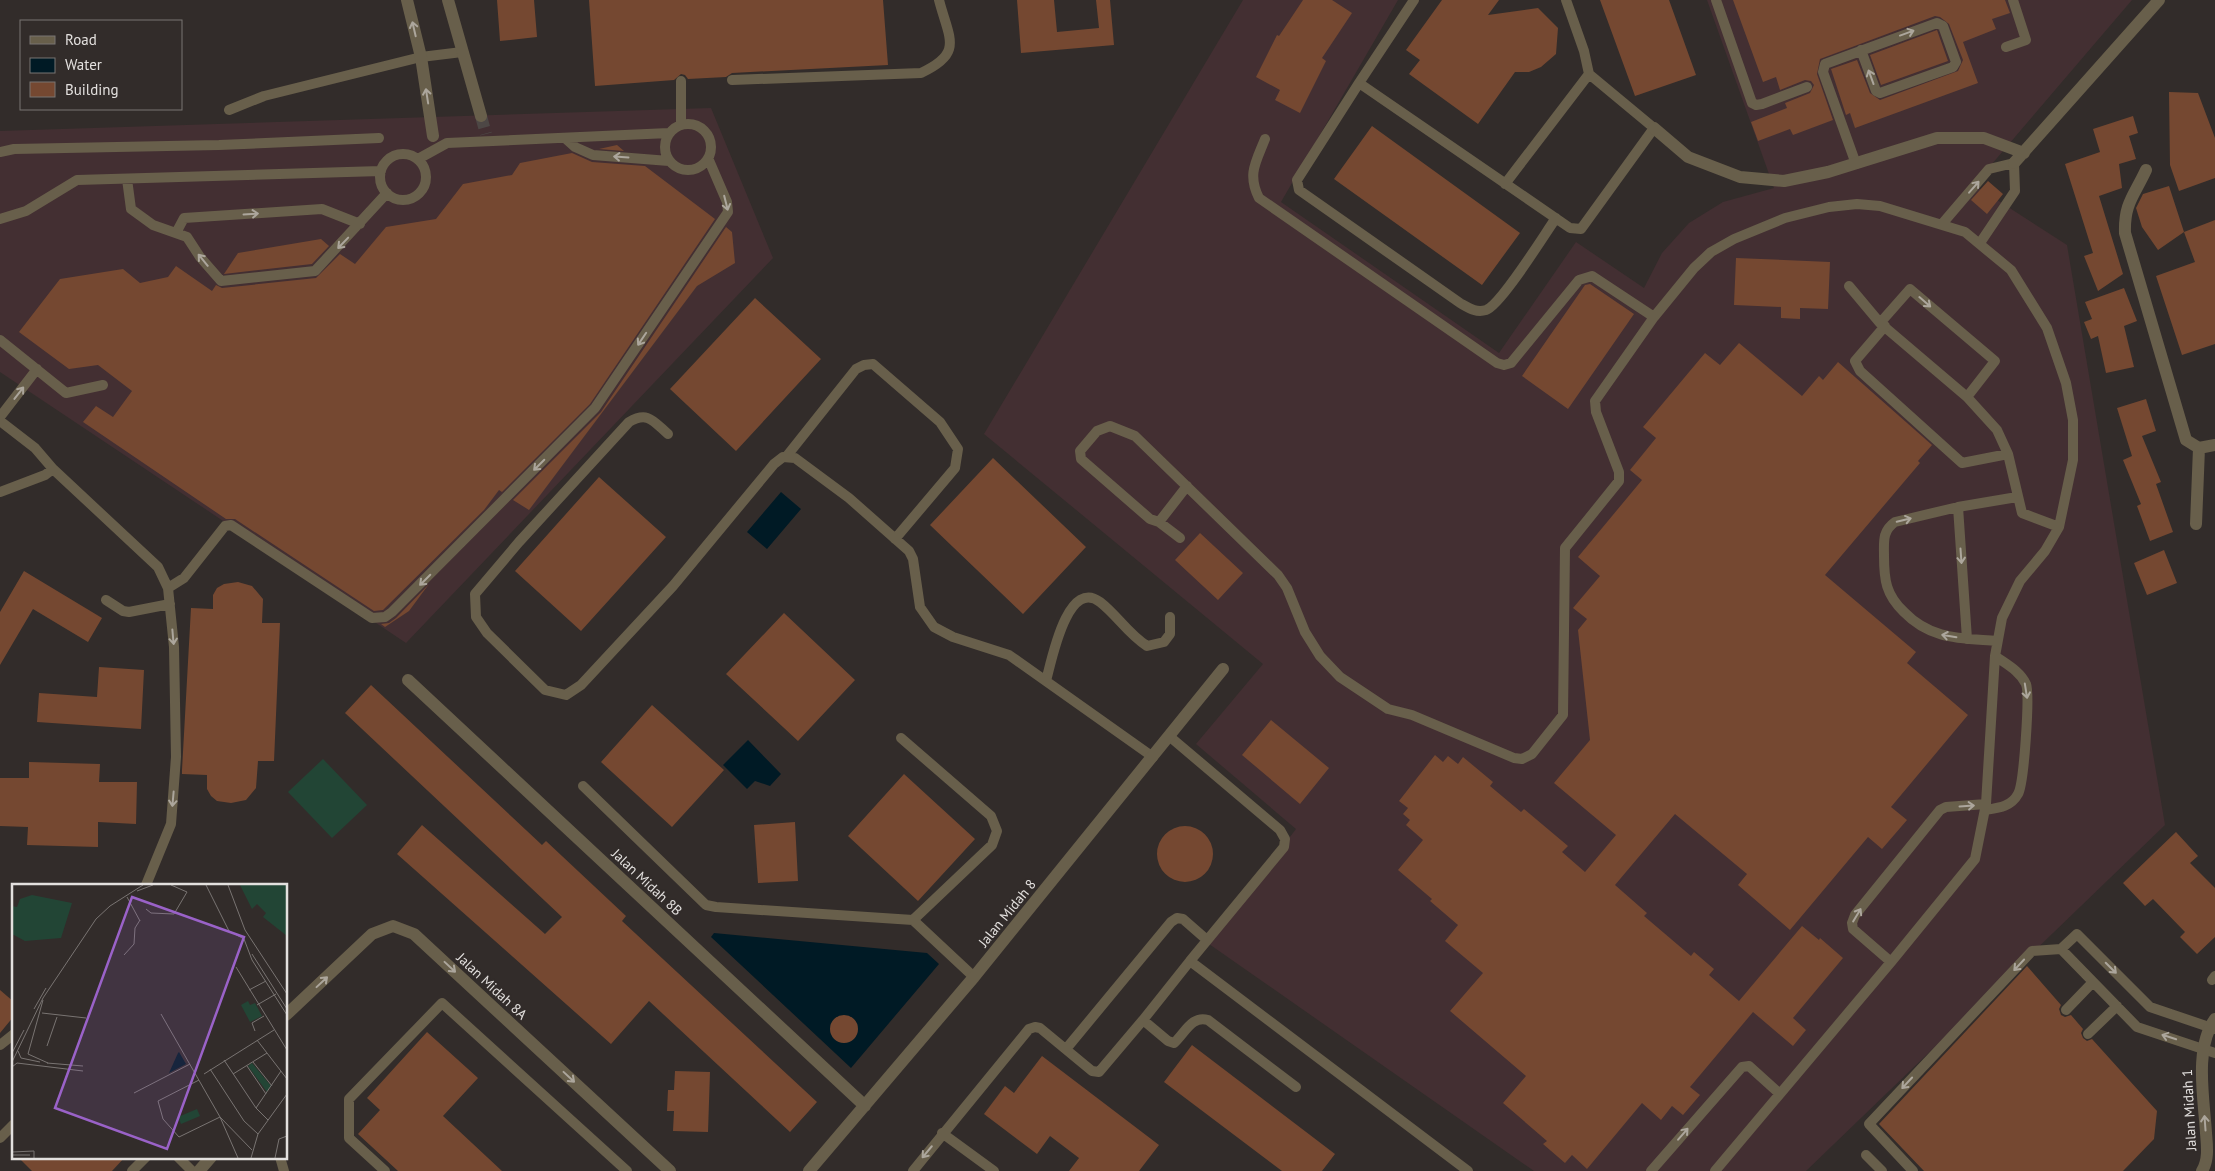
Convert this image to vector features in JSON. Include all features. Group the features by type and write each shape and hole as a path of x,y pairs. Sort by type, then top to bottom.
{"street":[{"path":"407,0 421,57 434,136"},
{"path":"448,0 481,116"},
{"path":"2014,163 2159,0"},
{"path":"1654,128 1688,157 1740,177 1784,181 1856,164 1937,138 1984,138 2024,153"},
{"path":"2146,170 2127,205 2125,233 2186,440 2199,448 2215,445"},
{"path":"2196,524 2199,448"},
{"name":"Jalan Midah 8","path":"809,1171 974,978 1223,669"},
{"name":"Jalan Midah 8B","path":"408,680 865,1106"},
{"name":"Jalan Midah 8A","path":"288,1013 372,934 393,926 414,934 670,1171"},
{"name":"Jalan Midah 1","path":"2202,1171 2205,1167 2207,1151 2201,1064 2210,1051 2213,1025"},
{"path":"199,1171 210,1158"}],"lane":[{"path":"732,80 921,73 937,66 948,55 950,44 939,0"},
{"path":"1412,0 1297,180 1298,190 1460,304 1474,311 1487,310 1500,299 1556,218"},
{"path":"1359,83 1570,228 1581,229 1654,128 1589,74 1584,51 1566,0"},
{"path":"1716,0 1752,103 1756,105 1762,104 1807,87"},
{"path":"2006,48 2026,40 2013,0"},
{"path":"1856,164 1823,67 1825,64 1861,50 1937,23 1943,26 1956,62 1953,67 1880,93 1876,91 1861,50"},
{"path":"230,110 264,96 421,57 462,52"},
{"path":"1505,184 1589,74"},
{"path":"681,124 682,81"},
{"path":"418,159 447,143 669,133 681,124 696,125 708,135 711,143 708,158 703,164 689,170 681,169 669,161 593,155 575,147 565,138"},
{"path":"669,133 665,147 669,161"},
{"path":"0,152 379,138"},
{"path":"1265,139 1252,173 1254,188 1259,198 1497,363 1504,365 1511,363 1579,280 1585,277 1592,276 1654,317"},
{"path":"404,153 418,159 426,171 425,186 421,192 409,200 394,198 387,193 380,179 381,171 389,158 404,153"},
{"path":"168,588 184,578 225,526 231,525 372,618 385,616 392,612 595,408 728,212 727,202 708,158"},
{"path":"1942,224 1989,169 2014,163 2015,191 1980,243"},
{"path":"0,219 26,211 77,180 381,171"},
{"path":"127,178 131,209 153,225 187,237 200,257 221,281 315,271 387,193"},
{"path":"1180,538 1159,522 1150,519 1081,459 1080,451 1097,431 1110,426 1135,436 1278,575 1287,588 1305,632 1320,656 1340,676 1388,708 1412,715 1514,758 1522,759 1532,754 1563,715 1565,548 1619,481 1619,472 1596,412 1596,401 1654,317 1694,268 1711,252 1734,239 1785,218 1829,207 1857,204 1880,206 1965,232 2011,270 2047,328 2066,383 2073,420 2073,460 2059,527 2045,551 2020,581 2002,618 1995,656 1986,807 1975,859 1716,1171"},
{"path":"176,233 184,218 322,209 360,224"},
{"path":"1849,286 1882,325 1967,397 1997,430 2008,454 2022,514 2059,527"},
{"path":"1967,397 1995,361 1910,289 1855,361 1860,371 1962,463 2008,454"},
{"path":"0,340 66,393 103,385"},
{"path":"668,434 650,418 639,416 629,422 519,542 475,594 476,617 487,634 545,690 566,696 581,685 673,586 774,464 786,458 856,369 864,365 872,364 940,422 958,449 955,468 896,539"},
{"path":"0,417 37,369"},
{"path":"0,421 35,448 53,468 158,567 168,588 174,647 176,757 171,824 146,884"},
{"path":"786,458 794,458 842,493 909,551 913,560 920,607 934,627 954,637 1009,655 1153,757"},
{"path":"0,492 45,475 53,468"},
{"path":"1159,522 1187,486"},
{"path":"1997,641 1934,634 1915,624 1893,602 1884,573 1884,535 1888,527 1895,522 1958,507 2017,497"},
{"path":"1958,507 1967,639"},
{"path":"1046,681 1061,626 1076,602 1084,598 1094,598 1130,634 1147,646 1164,642 1170,634 1170,617"},
{"path":"106,600 123,611 129,612 170,604"},
{"path":"1891,962 1854,929 1852,923 1855,916 1940,810 1946,807 2004,807 2011,803 2021,788 2028,693 2020,674 1995,656"},
{"path":"913,1171 942,1133 1029,1029 1035,1026 1040,1028 1092,1071 1099,1072 1284,847 1285,839 1280,830 1169,736"},
{"path":"901,738 991,816 997,831 992,845 913,920"},
{"path":"583,786 706,905 913,920 974,978"},
{"path":"1066,1049 1171,922 1177,918 1183,919 1207,940"},
{"path":"1914,1171 1869,1124 2032,951 2061,949 2077,934 2150,1007 2213,1025"},
{"path":"2061,949 2137,1027 2210,1051"},
{"path":"1190,961 1468,1171"},
{"path":"2066,1010 2093,982"},
{"path":"385,1171 348,1138 349,1099 442,1003 626,1171"},
{"path":"2088,1034 2116,1006"},
{"path":"1143,1020 1168,1041 1174,1042 1195,1020 1201,1018 1208,1020 1296,1087"},
{"path":"0,1045 12,1036"},
{"path":"1651,1171 1742,1067 1748,1066 1780,1094"},
{"path":"0,1138 12,1126"},
{"path":"942,1133 994,1171"},
{"path":"1866,1155 1882,1171"},
{"path":"132,1171 145,1158"},
{"path":"179,1158 192,1171"},
{"path":"280,1158 284,1171"}],"shaded area":[{"path":"1243,0 1398,0 1281,202 1499,353 1576,242 1644,288 1662,253 1689,223 1723,202 1774,188 1707,0 2132,0 1974,185 2067,245 2165,825 1806,1171 1534,1171 1209,944 1296,829 1196,744 1263,664 984,434"},
{"path":"711,108 773,258 406,643 0,372 0,131"}],"green space":[{"path":"323,759 367,805 332,838 288,792"}],"water":[{"path":"781,492 801,509 767,549 747,532"},
{"path":"748,740 781,774 770,786 755,781 747,789 723,765"},
{"path":"714,933 927,953 939,964 851,1068 711,937"}],"building":[{"path":"497,0 534,0 537,37 500,41"},
{"path":"589,0 883,0 888,65 732,73 726,77 688,79 685,75 681,74 674,80 595,86"},
{"path":"1017,0 1054,0 1057,32 1099,28 1096,0 1110,0 1114,45 1021,53"},
{"path":"1303,0 1332,0 1352,13 1322,58 1326,61 1300,113 1275,100 1280,90 1256,77 1277,35 1279,36"},
{"path":"1442,0 1499,0 1488,15 1538,8 1558,28 1556,54 1541,67 1529,72 1515,72 1478,124 1409,74 1420,60 1406,50"},
{"path":"1600,0 1669,0 1696,75 1635,96"},
{"path":"1733,0 2005,0 2010,13 1992,19 1996,29 1963,42 1978,83 1855,128 1850,113 1846,115 1831,69 1857,60 1870,93 1880,100 1958,71 1963,60 1949,24 1940,17 1935,16 1820,59 1817,74 1833,120 1793,135 1790,129 1758,141 1751,122 1787,108 1785,103 1810,93 1814,85 1811,81 1805,80 1780,90 1776,77 1763,82"},
{"path":"1937,30 1948,61 1881,85 1870,55"},
{"path":"2169,92 2198,93 2215,138 2215,178 2179,191 2170,165"},
{"path":"2133,116 2138,133 2129,136 2136,159 2119,164 2122,188 2099,196 2123,274 2098,291 2084,256 2093,253 2065,164 2100,152 2093,129"},
{"path":"1372,126 1520,233 1482,285 1334,179"},
{"path":"617,145 624,151 599,149"},
{"path":"572,153 592,162 645,166 715,219 590,404 502,492 499,490 484,510 383,610 374,611 235,519 226,519 83,422 96,406 113,417 132,391 98,365 69,369 19,332 60,279 123,269 140,283 168,277 176,266 212,291 216,285 222,288 316,278 340,254 355,264 386,227 436,219 463,184 512,175 520,163"},
{"path":"1988,181 2003,194 1987,214 1971,200"},
{"path":"2169,186 2184,232 2158,250 2142,227 2136,208 2143,194"},
{"path":"2215,220 2215,344 2182,355 2156,276 2195,262 2184,232"},
{"path":"726,227 732,232 735,263 697,286 529,510 513,500 601,412"},
{"path":"321,239 329,246 312,264 224,274 238,253"},
{"path":"1736,258 1830,262 1828,309 1800,308 1800,319 1781,318 1781,307 1734,305"},
{"path":"1590,284 1634,314 1568,409 1522,376 1585,285"},
{"path":"2124,288 2137,321 2124,326 2134,367 2106,373 2098,336 2091,339 2084,322 2092,319 2085,302"},
{"path":"755,298 821,359 736,451 670,389"},
{"path":"1739,343 1802,396 1819,376 1823,380 1838,362 1932,445 1918,461 1920,463 1825,575 1916,652 1907,663 1968,715 1891,807 1907,820 1882,849 1868,837 1790,930 1738,885 1747,874 1675,814 1615,885 1647,913 1644,916 1691,956 1694,952 1714,969 1709,975 1739,1001 1802,926 1819,940 1820,938 1843,958 1793,1018 1806,1030 1793,1046 1753,1012 1690,1087 1700,1095 1683,1115 1672,1106 1661,1120 1642,1103 1587,1169 1572,1155 1565,1163 1543,1144 1547,1141 1503,1103 1526,1076 1450,1011 1483,973 1445,941 1458,925 1430,901 1432,899 1398,870 1423,840 1406,825 1410,820 1403,814 1408,808 1399,801 1435,755 1443,762 1448,756 1458,764 1463,757 1493,782 1490,786 1521,812 1524,809 1568,846 1562,852 1585,872 1616,835 1554,783 1590,740 1578,630 1587,619 1573,608 1600,576 1578,557 1642,480 1630,470 1656,438 1643,427 1705,353 1720,365"},
{"path":"2146,399 2156,431 2142,436 2161,482 2156,484 2173,532 2150,541 2137,506 2141,504 2123,460 2132,456 2117,408"},
{"path":"993,458 1086,547 1023,614 930,525"},
{"path":"599,477 666,537 581,631 515,571"},
{"path":"1200,533 1243,573 1218,600 1175,560"},
{"path":"2164,550 2177,583 2147,595 2134,563"},
{"path":"24,571 102,618 88,642 33,609 0,665 0,612"},
{"path":"238,582 252,586 263,599 262,623 280,623 274,761 258,761 256,788 246,800 231,803 217,801 211,796 207,789 207,775 182,774 182,770 191,608 213,609 213,595 217,588 224,584"},
{"path":"429,584 409,611 385,627 381,624 389,623 396,618"},
{"path":"784,613 855,680 798,741 726,674"},
{"path":"99,667 144,670 141,729 37,722 39,693 97,697"},
{"path":"371,685 542,845 546,841 626,916 622,921 817,1102 790,1132 649,1001 611,1044 397,854 422,825 545,934 562,917 345,713"},
{"path":"652,705 724,770 672,827 601,762"},
{"path":"1271,720 1329,768 1300,804 1242,755"},
{"path":"29,762 100,764 99,782 137,782 136,824 98,822 98,847 27,845 28,827 0,826 0,778 29,778"},
{"path":"904,774 975,839 918,901 848,836"},
{"path":"795,822 798,881 758,883 754,825"},
{"path":"1185,826 1196,828 1205,834 1211,843 1213,854 1211,865 1205,874 1196,880 1185,882 1174,880 1165,874 1159,865 1157,854 1159,843 1165,834 1174,828"},
{"path":"2176,832 2198,856 2190,863 2215,888 2215,937 2197,954 2180,937 2185,932 2153,899 2145,906 2123,883"},
{"path":"2027,966 2061,1005 2059,1009 2061,1015 2065,1017 2071,1015 2083,1029 2081,1033 2083,1038 2087,1041 2092,1039 2157,1111 2154,1139 2123,1171 1924,1171 1879,1124"},
{"path":"0,990 12,1000 12,1018 0,1033"},
{"path":"844,1015 854,1019 858,1029 854,1039 844,1043 834,1039 830,1029 834,1019"},
{"path":"427,1032 478,1078 443,1116 502,1171 398,1171 358,1134 380,1110 367,1098"},
{"path":"1192,1045 1335,1154 1322,1171 1282,1171 1164,1082"},
{"path":"1042,1056 1159,1145 1139,1171 1069,1171 1079,1158 1050,1136 1037,1154 984,1114 1005,1086 1014,1093"},
{"path":"675,1071 710,1072 708,1132 673,1131 674,1111 667,1111 668,1090 674,1090"},
{"path":"19,1158 124,1158 112,1171 32,1171"}],"tunnel":[{"path":"481,116 486,134"}]}
